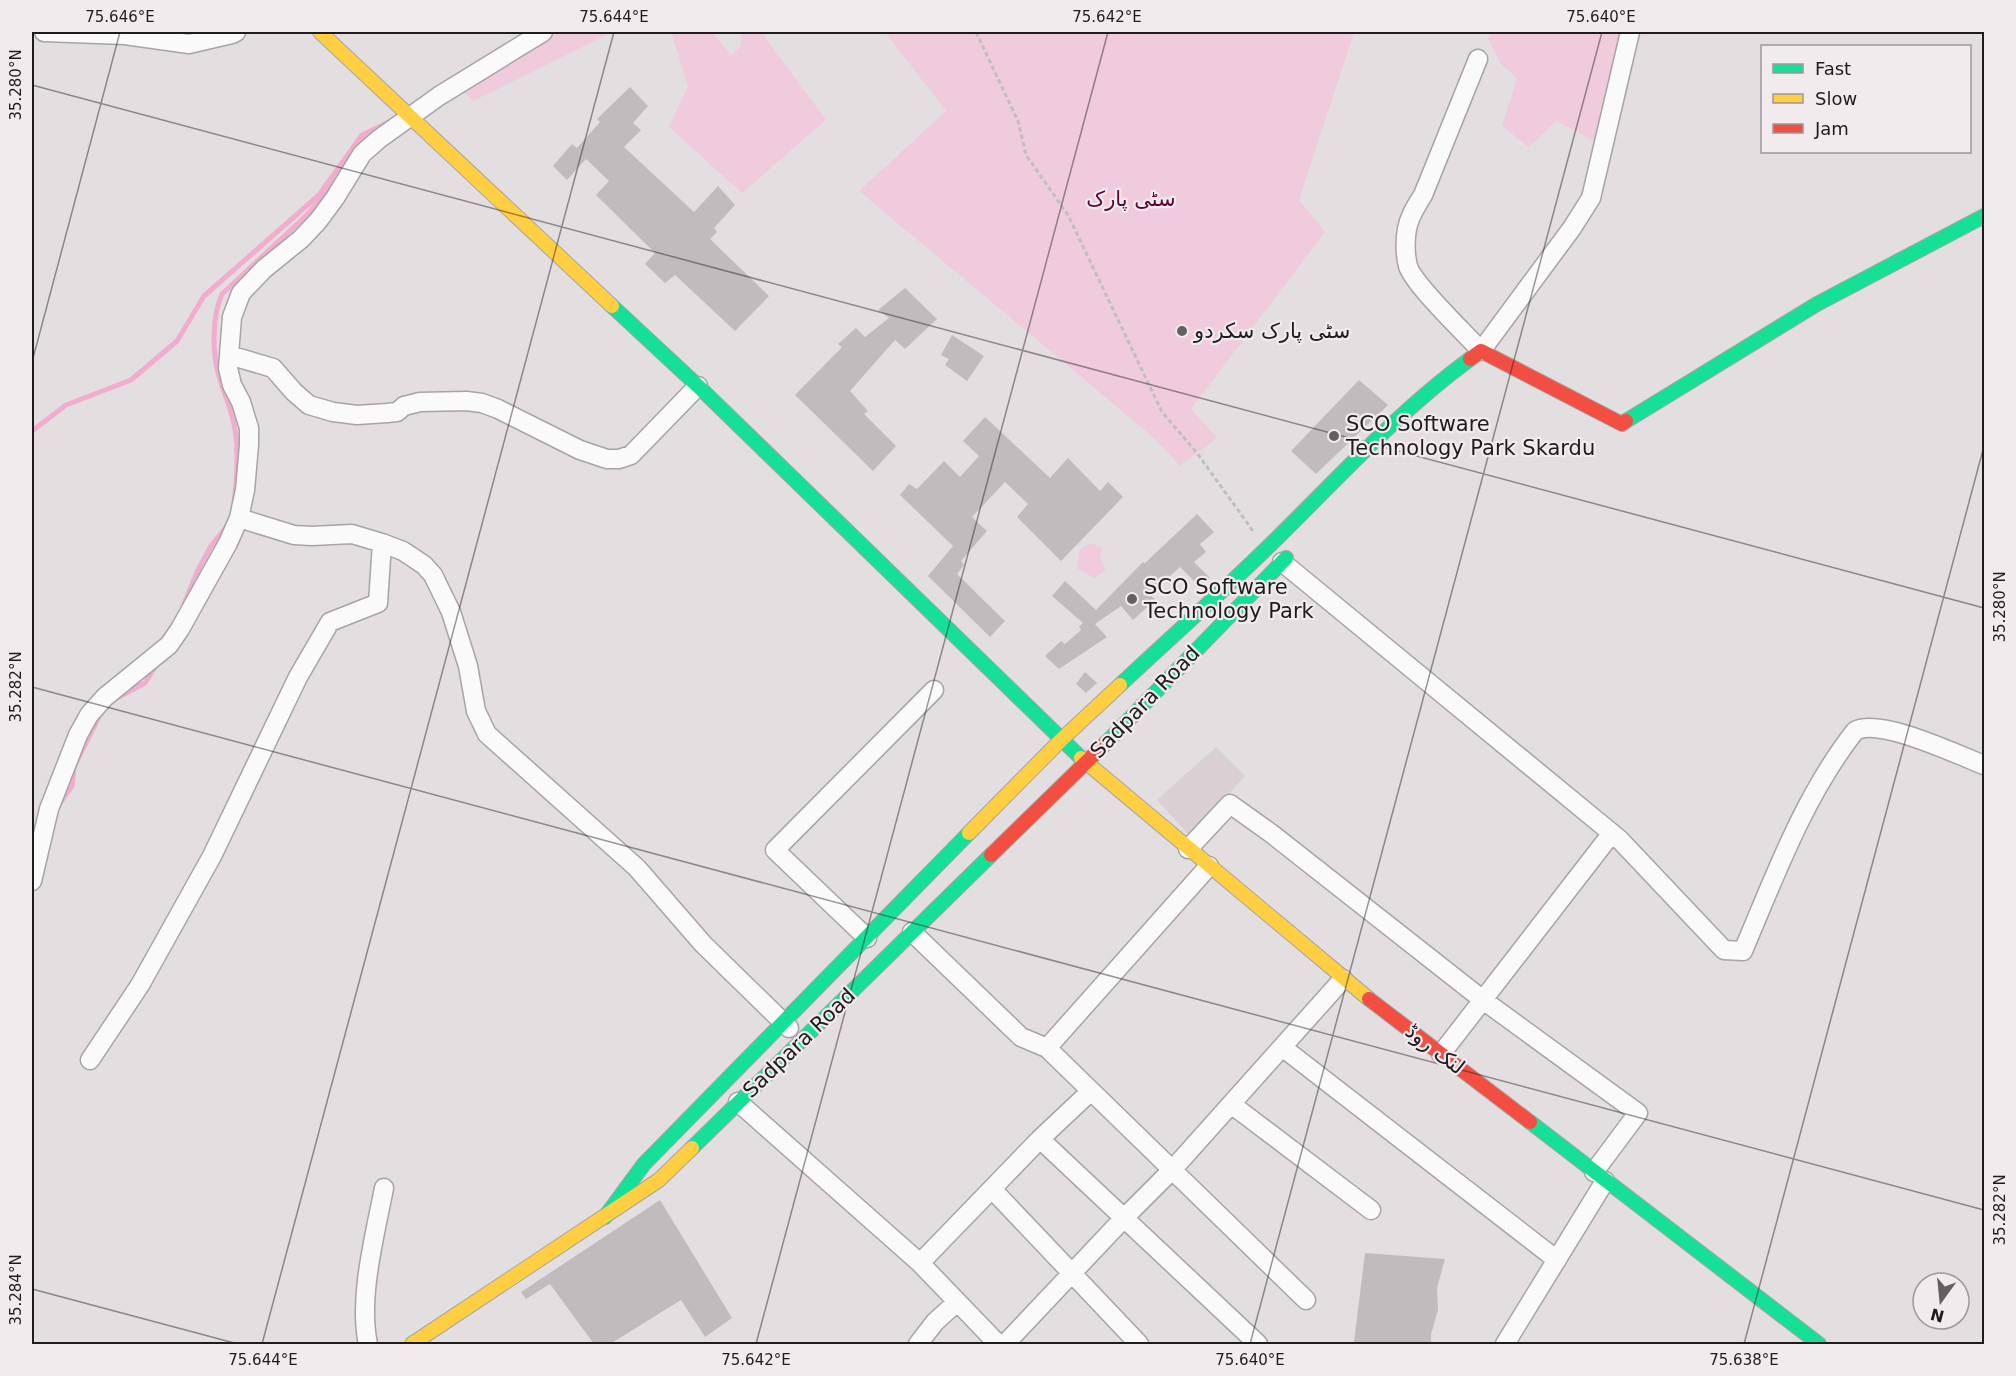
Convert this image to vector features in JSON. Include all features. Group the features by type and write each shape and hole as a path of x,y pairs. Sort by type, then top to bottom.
{"main road":[{"name":"لنک روڈ","path":"320,32 698,386 1086,763 1343,979 1820,1344"},
{"path":"1400,438 1436,384 1481,351 1622,424 1817,304 1984,216"},
{"name":"Sadpara Road","path":"605,1217 644,1164 1061,740 1266,549 1379,436 1436,384"},
{"name":"Sadpara Road","path":"605,1217 659,1180 1086,763 1298,545"},
{"path":"412,1344 605,1217"}],"street":[{"path":"44,32 125,35 189,44 236,32"},
{"path":"32,881 49,809 78,735 89,715 105,697 169,645 228,543 239,518 245,490 249,428 228,369 232,316 241,293 264,269 301,239 318,221 362,154 439,96 543,32"},
{"path":"1478,59 1423,195 1412,215 1407,229 1406,248 1408,267 1417,282 1481,351 1592,198 1630,32"},
{"path":"229,355 273,368 309,405 357,415 397,412 404,406 420,402 482,403 580,450 608,459 619,459 632,455 698,386"},
{"path":"239,518 294,535 352,534 403,552 424,565 433,575 451,612 468,666 476,711 487,734 637,868 703,944 802,1040"},
{"path":"90,1060 140,985 212,856 298,677 330,622 378,603 382,543"},
{"path":"1282,562 1612,833 1724,950 1743,951 1806,811 1855,731 1866,727 1884,729 1932,744 1984,765"},
{"path":"867,938 775,850 934,690"},
{"path":"1188,849 1230,804 1272,834 1484,1000 1638,1113 1599,1176 1557,1260 1505,1344"},
{"path":"1442,1054 1612,833"},
{"path":"1047,1048 1209,866"},
{"path":"912,932 1021,1036 1047,1048 1306,1300"},
{"path":"1005,1344 1173,1169 1343,979"},
{"path":"1282,1047 1557,1260"},
{"path":"920,1263 1040,1139 1091,1091"},
{"path":"738,1102 920,1263 998,1344"},
{"path":"1232,1104 1371,1210"},
{"path":"1040,1139 1258,1344"},
{"path":"368,1344 364,1327 369,1264 384,1188"},
{"path":"992,1189 1139,1344"},
{"path":"918,1344 935,1322 957,1302"}],"path":[{"path":"976,32 1018,121 1026,155 1068,215 1162,412 1197,453 1266,549"}],"shaded area":[{"path":"1216,747 1245,776 1190,836 1157,800"}],"green space":[{"path":"557,32 613,32 473,101 463,91 498,72"},
{"path":"671,32 712,32 731,55 741,46 741,32 761,32 826,120 742,193 669,127 688,86"},
{"name":"سٹی پارک","path":"885,32 1354,32 1299,200 1325,232 1191,409 1217,438 1180,466 1153,437 859,191 946,111"},
{"path":"1491,32 1624,32 1596,142 1556,121 1529,147 1502,126 1517,78 1501,64 1488,39"},
{"path":"1090,543 1102,547 1100,557 1106,570 1094,578 1077,568 1080,549"}],"building":[{"path":"630,87 648,106 633,123 641,130 624,147 694,212 718,186 735,205 714,228 717,232 710,239 769,296 735,331 675,275 665,283 645,264 655,253 596,195 609,181 586,159 567,180 553,166 572,144 577,148 600,122 597,119"},
{"path":"905,288 937,319 905,349 895,340 850,391 868,411 864,414 896,446 873,471 795,395 842,347 838,344 856,328 865,337 889,318 878,310"},
{"path":"952,335 984,356 967,381 945,365 949,359 941,355"},
{"name":"SCO Software Technology Park Skardu","path":"1359,380 1388,405 1316,474 1291,451"},
{"path":"985,417 1050,478 1068,458 1100,491 1108,482 1123,497 1061,561 1017,517 1028,504 1005,482 972,517 987,531 961,561 964,565 957,574 1005,621 990,637 928,576 953,546 900,495 909,484 917,489 944,461 960,477 979,456 963,441"},
{"path":"1197,514 1214,532 1200,544 1206,552 1194,562 1210,578 1200,587 1180,567 1150,594 1155,600 1133,620 1121,606 1095,624 1107,637 1059,669 1045,656 1061,641 1065,644 1081,630 1079,627 1083,623 1052,596 1065,581 1096,610 1143,562 1145,563"},
{"path":"1085,672 1097,683 1086,693 1076,684"},
{"path":"660,1200 732,1318 705,1337 681,1300 610,1344 594,1344 550,1284 526,1299 521,1292"},
{"path":"1365,1253 1445,1259 1437,1288 1438,1310 1431,1334 1431,1344 1354,1342"}],"waterway":[{"path":"32,431 66,405 131,380 177,341 204,296 319,195 362,135 389,122"},
{"path":"360,145 372,130"},
{"path":"234,503 237,466 235,429 221,383 214,346 216,313 219,303 222,294 309,213 336,180"},
{"path":"184,604 211,546 227,526"},
{"path":"115,699 145,683 157,664"},
{"path":"60,803 72,786 74,767 100,715"}],"traffic: fast":[{"path":"1626,421 1817,304 1984,216"},
{"path":"612,306 698,386 1081,758"},
{"path":"1120,685 1292,524 1390,426 1442,380 1470,359"},
{"path":"1109,740 1286,558"},
{"path":"605,1217 644,1164 969,833"},
{"path":"692,1148 991,855"},
{"path":"1530,1122 1819,1344"}],"traffic: slow":[{"path":"320,32 612,306"},
{"path":"969,833 1061,740 1120,685"},
{"path":"1081,758 1369,999"},
{"path":"412,1344 659,1180 692,1148"}],"traffic: jam":[{"path":"1470,359 1481,351 1622,424 1626,421"},
{"path":"991,855 1109,740"},
{"path":"1369,999 1530,1122"}],"place":[{"name":"سٹی پارک سکردو","path":"1182,331"},
{"name":"SCO Software Technology Park Skardu","path":"1334,436"},
{"name":"SCO Software Technology Park","path":"1132,599"}]}
